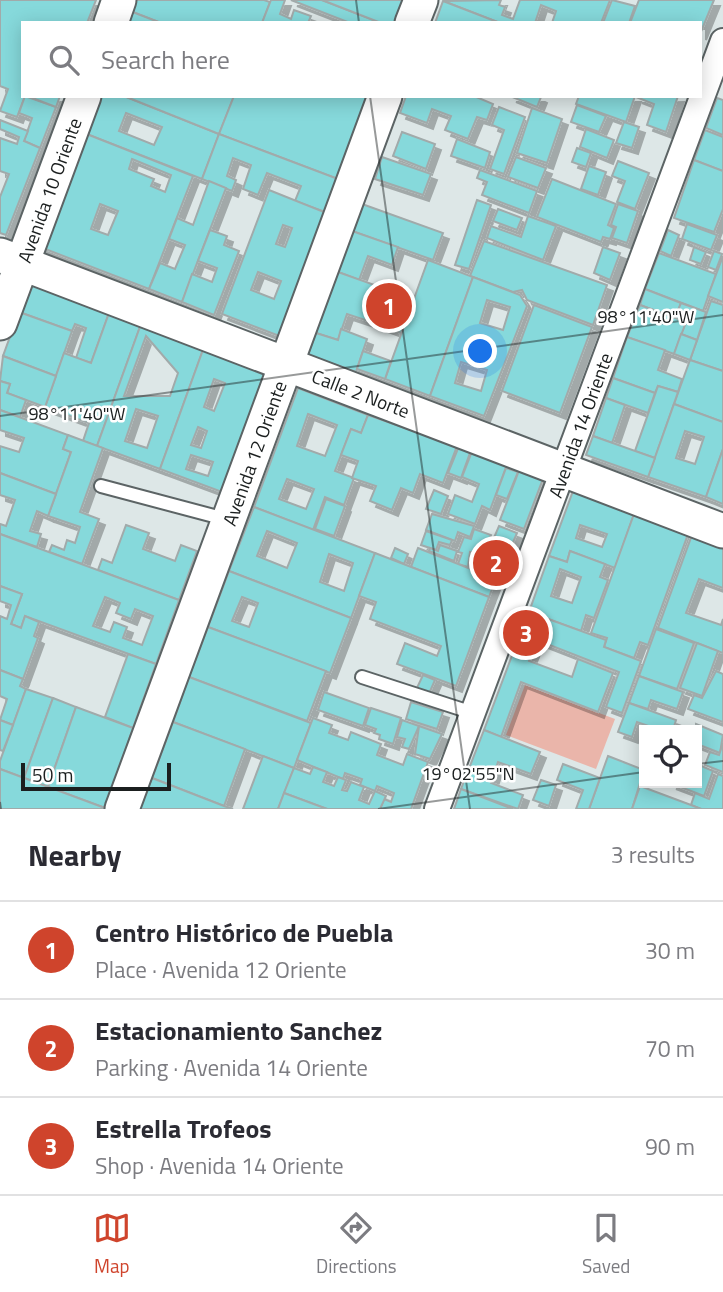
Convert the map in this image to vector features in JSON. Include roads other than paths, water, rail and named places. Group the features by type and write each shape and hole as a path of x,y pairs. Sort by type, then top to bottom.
{"main road":[{"path":"112,21 119,0"},
{"path":"413,21 421,0"},
{"name":"Avenida 10 Oriente","path":"0,324 11,259 83,98"},
{"name":"Avenida 12 Oriente","path":"122,809 384,98"},
{"name":"Calle 2 Norte","path":"11,259 723,531"}],"street":[{"name":"Avenida 14 Oriente","path":"437,809 564,470 717,78 723,41"}],"lane":[{"path":"101,486 229,520"},
{"path":"362,677 473,713"}],"place":[{"name":"Centro Histórico de Puebla","path":"389,306"},
{"name":"Estacionamiento Sanchez","path":"496,563"},
{"name":"Estrella Trofeos","path":"526,633"}]}
